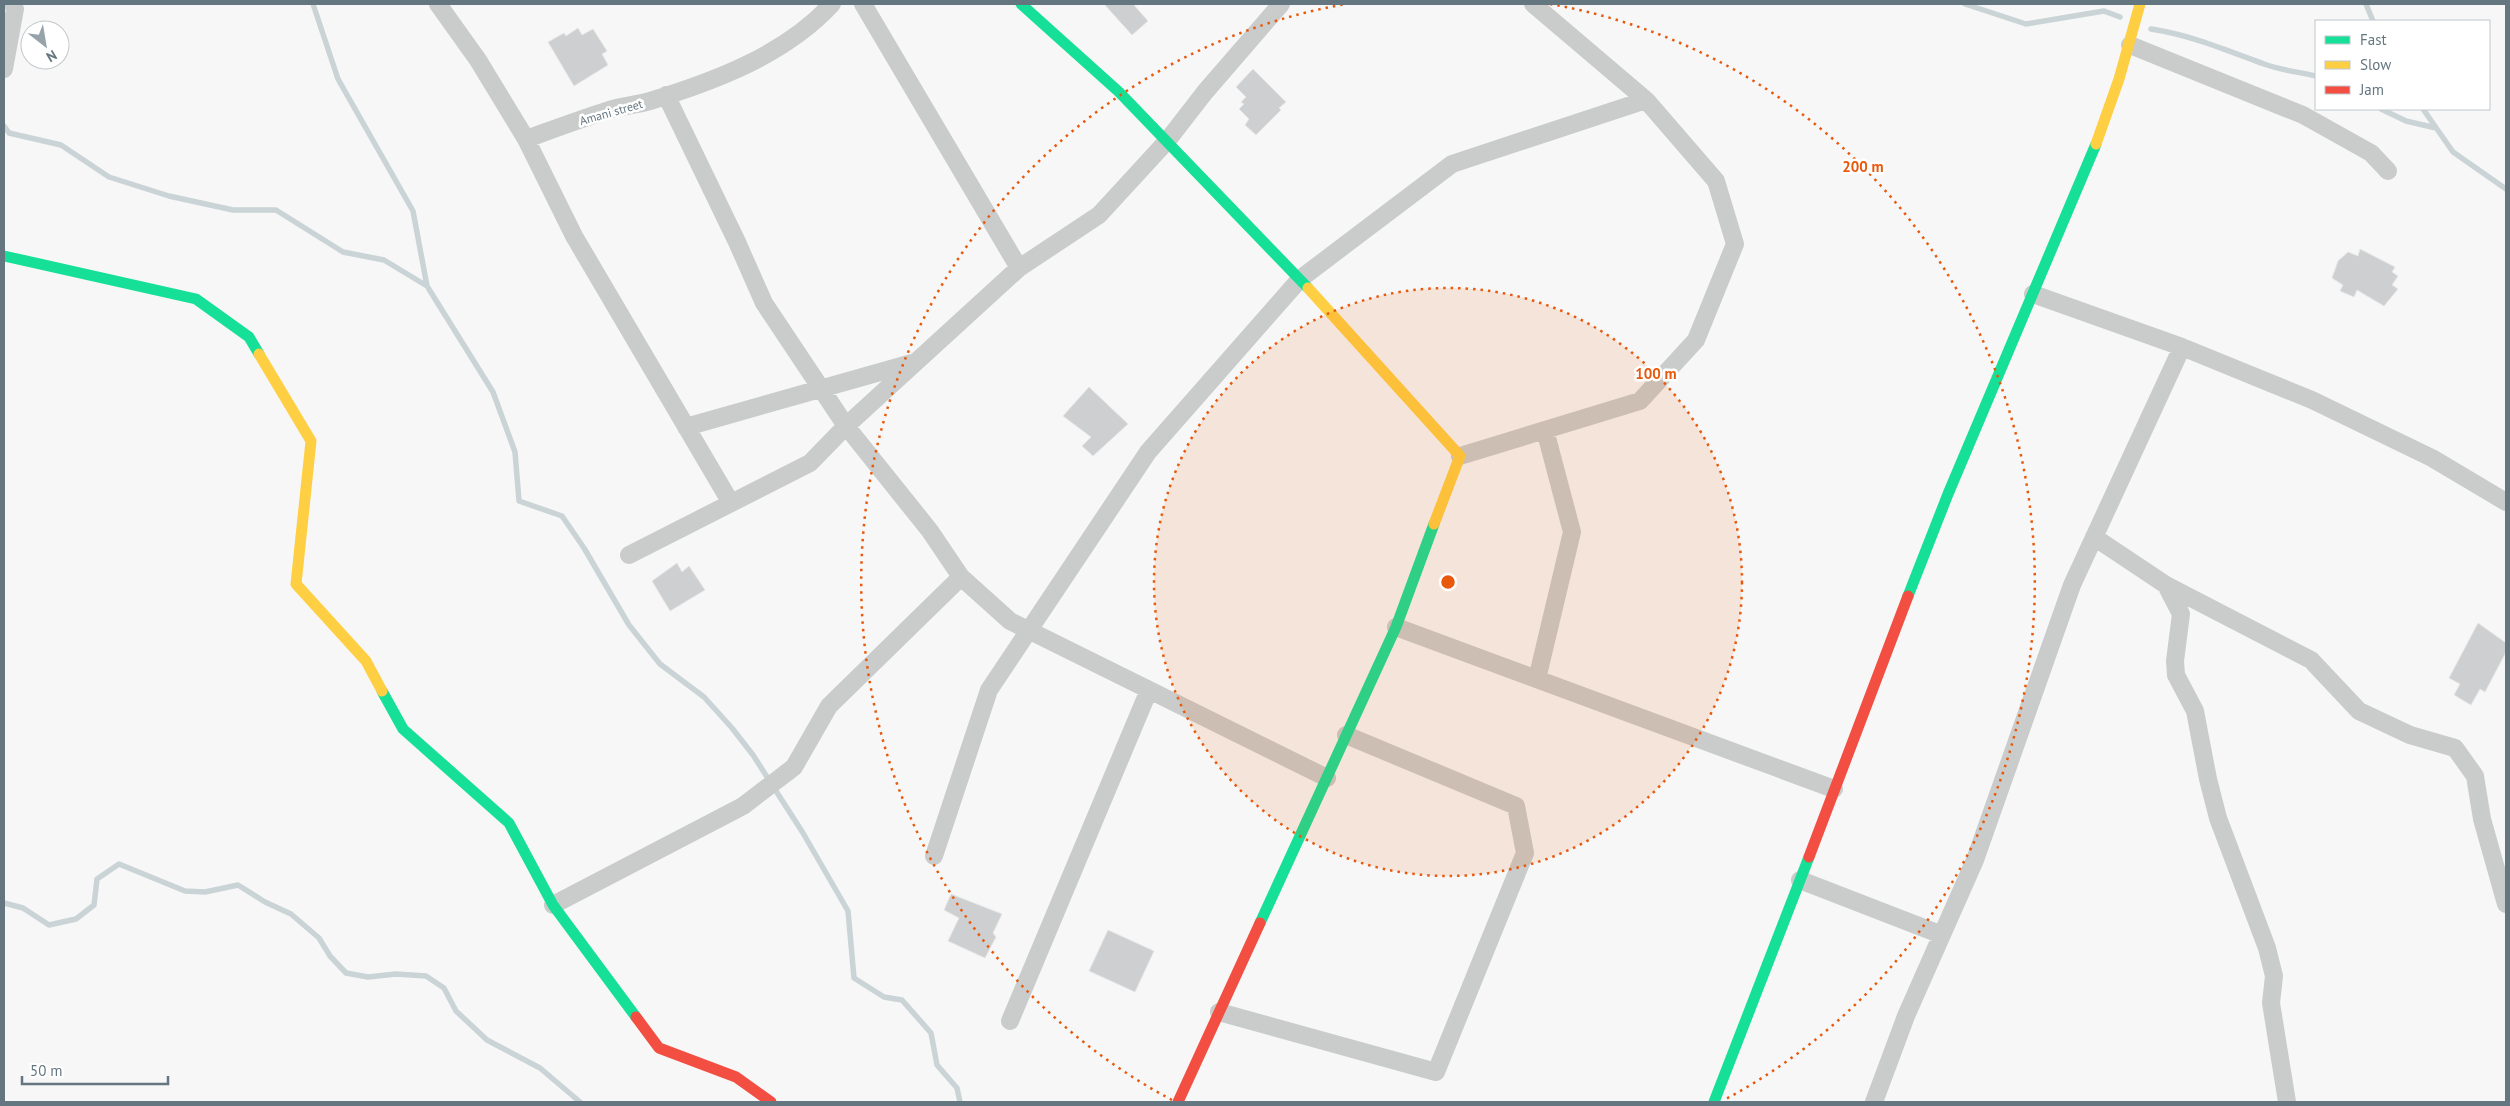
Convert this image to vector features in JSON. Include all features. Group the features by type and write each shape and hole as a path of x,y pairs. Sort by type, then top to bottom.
{"street":[{"path":"4,69 15,9 13,4"},
{"path":"438,4 478,60 526,139 574,236 731,503"},
{"name":"Amani street","path":"526,139 610,110 666,95 734,70 770,53 818,19 832,4"},
{"path":"862,4 1018,268"},
{"path":"1021,4 1119,92 1167,141 1300,279 1460,456"},
{"path":"629,555 810,463 846,426 1018,268 1099,215 1167,141 1205,92 1281,4"},
{"path":"1460,456 1640,401 1696,340 1735,244 1716,181 1646,100 1533,4"},
{"path":"1714,1102 1911,584 2033,294 2055,248 2097,144 2130,45 2140,4"},
{"path":"2130,45 2303,115 2371,154 2388,171"},
{"path":"666,95 764,302 846,426 930,531 961,577 1010,621 1327,778"},
{"path":"934,856 989,690 1148,452 1300,279 1452,164 1646,100"},
{"path":"4,256 196,299 249,337 311,441 296,584 366,661 403,729 509,823 554,905 659,1048 736,1077 771,1102"},
{"path":"2033,294 2182,348 2369,426 2432,458 2506,502"},
{"path":"1874,1102 1906,1016 1975,860 2072,585 2182,348"},
{"path":"686,426 915,362"},
{"path":"1537,679 1572,532 1546,430"},
{"path":"1178,1102 1396,627 1460,456"},
{"path":"2094,538 2166,585 2311,660 2359,711 2410,735 2455,748 2475,776 2482,819 2506,904"},
{"path":"554,905 743,806 794,767 829,706 961,577"},
{"path":"2166,585 2181,614 2175,661 2176,675 2195,711 2208,779 2218,818 2258,923 2274,976 2271,1003 2288,1102"},
{"path":"1396,627 1834,789"},
{"path":"1010,1021 1149,690"},
{"path":"1220,1012 1436,1072 1525,852 1516,806 1346,735"},
{"path":"1800,880 1942,935"}],"building":[{"path":"1104,4 1133,4 1148,21 1132,35"},
{"path":"578,28 582,35 593,29 607,51 602,54 608,65 574,86 548,42 564,33 566,36"},
{"path":"1253,69 1286,102 1279,108 1281,110 1256,135 1245,125 1249,119 1239,109 1244,104 1241,102 1246,97 1236,87"},
{"path":"2360,249 2395,267 2392,272 2398,276 2392,285 2398,289 2384,306 2357,290 2354,297 2340,291 2343,285 2332,278 2338,261 2348,252 2358,256"},
{"path":"1089,387 1128,424 1093,456 1082,446 1091,437 1063,416"},
{"path":"677,563 682,572 689,566 705,590 670,611 652,581"},
{"path":"2478,623 2506,643 2506,652 2485,692 2480,689 2471,705 2454,695 2460,684 2449,678"},
{"path":"951,894 1002,914 993,933 996,937 985,958 948,941 959,918 944,910"},
{"path":"1108,930 1154,951 1135,992 1089,971"}],"waterway":[{"path":"313,4 338,79 413,211 427,286"},
{"path":"1965,4 2026,24 2104,11 2120,17"},
{"path":"2366,4 2373,20"},
{"path":"2151,29 2194,39 2270,66 2315,76"},
{"path":"2383,110 2406,121 2436,128"},
{"path":"2424,110 2453,152 2506,189"},
{"path":"4,126 9,133 61,145 109,177 169,196 233,210 276,210 343,252 384,260 427,286 493,392 515,452 519,501 562,516 584,548 629,625 660,664 704,697 753,755 803,833 848,911 854,978 884,997 902,1000 931,1033 937,1065 957,1088 960,1102"},
{"path":"4,903 23,908 49,925 76,919 94,905 97,879 119,864 185,891 205,892 238,885 265,902 291,914 319,938 330,956 346,973 368,977 396,974 426,976 444,988 456,1011 487,1040 540,1068 580,1102"}],"traffic: fast":[{"path":"1021,4 1119,92 1308,288"},
{"path":"1908,596 1948,494 2096,144"},
{"path":"4,256 196,299 249,337 259,354"},
{"path":"1260,923 1396,627 1434,524"},
{"path":"382,691 403,729 509,823 553,905 636,1017"},
{"path":"1714,1102 1809,857"}],"traffic: slow":[{"path":"2096,144 2119,79 2140,4"},
{"path":"1308,288 1460,456 1434,524"},
{"path":"259,354 311,441 296,584 366,661 382,691"}],"traffic: jam":[{"path":"1809,857 1908,596"},
{"path":"1178,1102 1260,923"},
{"path":"636,1017 659,1048 736,1077 771,1102"}]}
